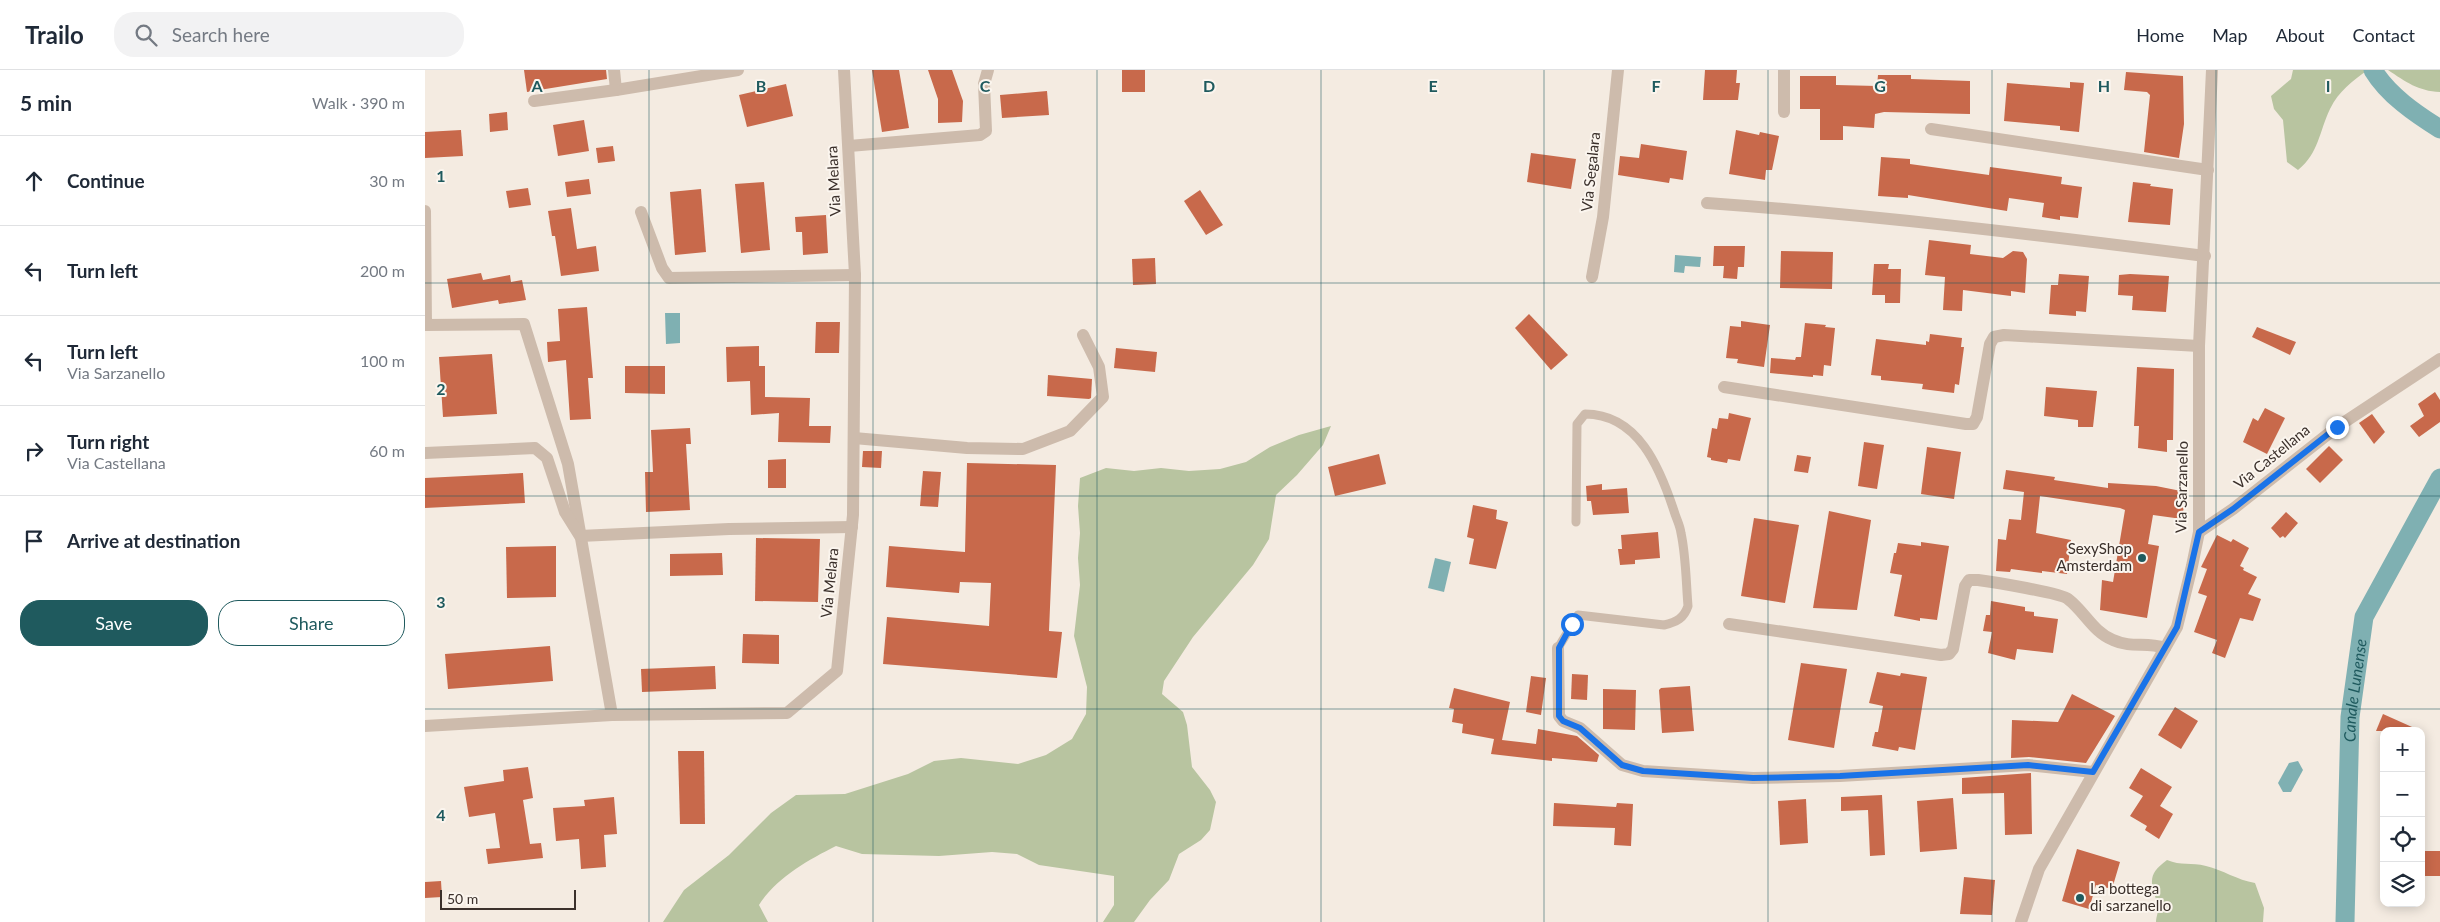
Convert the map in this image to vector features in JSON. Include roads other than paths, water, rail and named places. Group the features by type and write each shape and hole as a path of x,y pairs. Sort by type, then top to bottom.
{"street":[{"path":"614,70 616,90"},
{"path":"533,101 616,90 738,70"},
{"name":"Via Melara","path":"425,726 612,715 787,713 837,671 852,527 854,438 855,275 844,70"},
{"path":"849,146 980,136 986,131 984,84 987,70"},
{"name":"Via Segalara","path":"1592,277 1603,217 1619,70"},
{"path":"1784,70 1784,112"},
{"name":"Via Sarzanello","path":"2021,922 2039,869 2177,627 2199,532 2199,346 2205,256 2212,70"},
{"path":"1931,129 2208,170"},
{"path":"1707,203 1947,224 2205,256"},
{"path":"425,210 426,325 524,324 568,464 612,715"},
{"path":"641,212 662,268 669,278 855,275"},
{"path":"854,438 967,448 1023,449 1070,431 1103,397 1099,367 1083,335"},
{"path":"1723,386 1973,424 1977,417 1990,344 1995,337 2004,335 2199,346"},
{"name":"Via Castellana","path":"2199,532 2233,509 2337,427 2440,359"},
{"path":"425,454 535,448 547,458 565,512 580,536"},
{"path":"580,536 729,529 852,527"},
{"path":"1729,624 1941,655 1949,654 1953,649 1965,586 1969,580 1978,580 2067,597 2097,631 2112,640 2131,646 2151,643 2165,648"},
{"path":"1559,648 1559,716 1563,721 1580,728 1622,765 1643,771 1753,778 1840,776 2028,765 2093,772"}],"lane":[{"path":"1559,648 1578,615 1664,625 1676,622 1685,615 1689,606 1681,532 1664,480 1648,451 1632,431 1610,418 1594,414 1585,414 1577,424 1576,522"}],"water":[{"path":"1675,255 1701,257 1700,267 1685,266 1684,273 1674,272"},
{"path":"665,313 680,313 680,343 666,344"},
{"path":"1435,558 1451,562 1444,592 1428,588"},
{"path":"2298,761 2303,770 2291,792 2283,792 2278,783 2289,763"}],"waterway":[{"name":"Canale Lunense","path":"2373,70 2394,96 2440,129"},
{"name":"Canale Lunense","path":"2345,922 2350,717 2364,617 2440,478"}],"place":[{"name":"SexyShop Amsterdam","path":"2142,558"},
{"name":"La bottega di sarzanello","path":"2080,898"}]}
